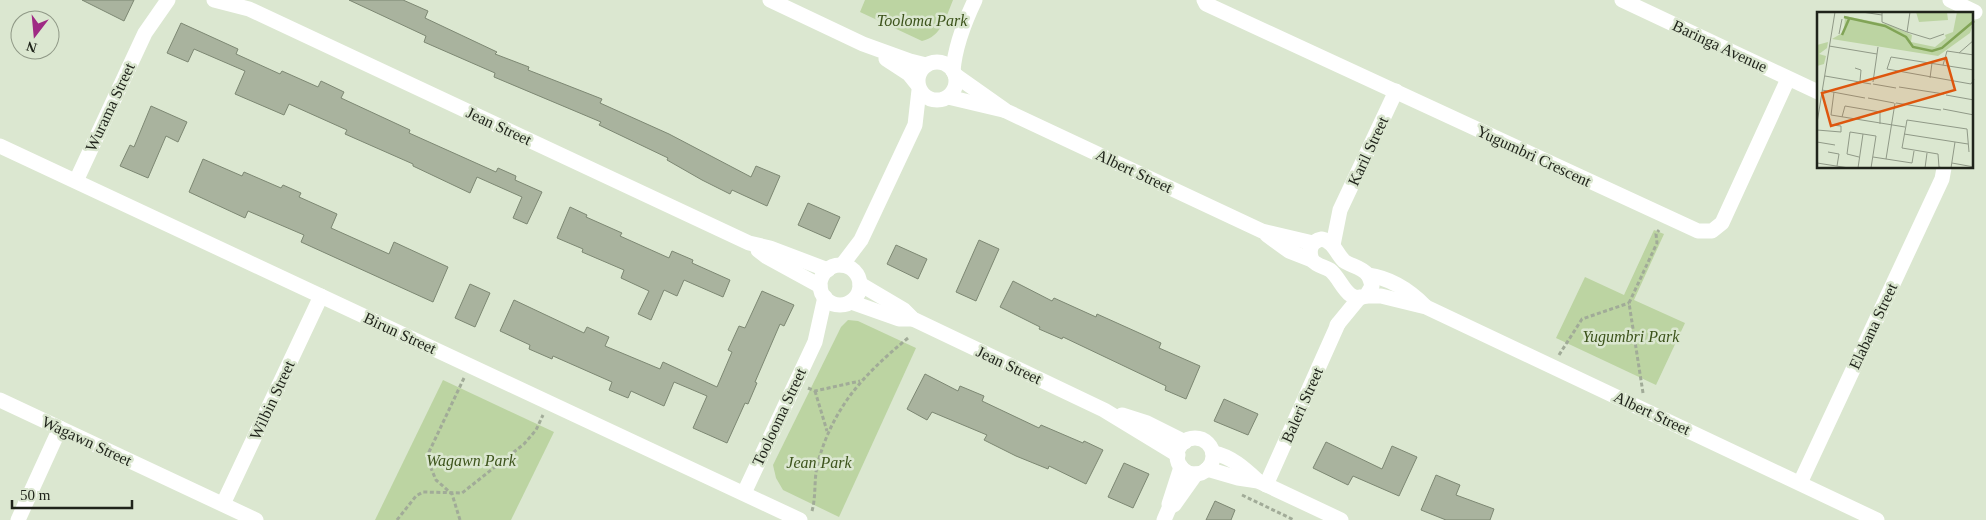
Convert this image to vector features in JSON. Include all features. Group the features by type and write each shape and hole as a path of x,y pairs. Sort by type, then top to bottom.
{"street":[{"name":"Wurama Street","path":"76,181 145,33 155,0"},
{"name":"Wurama Street","path":"145,33 168,0"},
{"name":"Jean Street","path":"214,0 243,5 749,243 835,268 852,269 858,279 904,310 913,319 1104,410 1181,455"},
{"name":"Albert Street","path":"770,0 864,44 910,62 945,63 954,73 1006,111 1262,231 1289,251 1312,260 1336,275 1357,295 1381,296 1426,307 1877,520"},
{"path":"915,125 956,87 954,56 966,18 975,0"},
{"name":"Yugumbri Crescent","path":"1204,0 1206,4 1698,231 1712,231 1722,224 1788,79"},
{"name":"Baringa Avenue","path":"1622,0 1817,92"},
{"path":"1950,0 1975,12"},
{"path":"823,292 821,280 861,240 915,125 918,75 932,63 966,18"},
{"name":"Albert Street","path":"864,44 909,74 928,98 944,99 1006,111"},
{"name":"Karil Street","path":"1323,242 1396,91"},
{"name":"Birun Street","path":"0,146 800,520"},
{"name":"Elabana Street","path":"1800,483 1942,179 1944,169"},
{"name":"Albert Street","path":"1262,231 1323,242 1342,259 1368,275 1381,277 1412,292 1426,307"},
{"path":"845,304 858,294 861,240"},
{"path":"1312,260 1310,252 1323,242"},
{"name":"Jean Street","path":"749,243 767,257 823,292 828,301 899,319 913,319"},
{"path":"1357,295 1372,286 1368,275"},
{"name":"Toolooma Street","path":"744,493 814,342 823,292"},
{"name":"Baleri Street","path":"1262,483 1338,324 1357,295"},
{"name":"Wilbin Street","path":"223,504 321,296"},
{"name":"Toolooma Street","path":"814,342 845,304"},
{"name":"Wagawn Street","path":"0,400 256,520"},
{"path":"18,520 60,428"},
{"path":"1199,439 1208,444 1213,453 1211,465 1202,472 1167,513 1181,455 1189,440 1199,439"},
{"path":"1213,453 1220,454 1244,468 1262,483"},
{"path":"1181,455 1185,471 1202,472 1262,483 1341,520"}],"path":[{"path":"1646,411 1629,303 1657,243 1656,234 1666,217"},
{"path":"1552,366 1582,319 1629,303"},
{"path":"809,520 814,504 817,467 827,434 838,412 878,362 908,338"},
{"path":"460,520 452,494 436,480 428,461 429,452 469,366"},
{"path":"796,382 815,391 861,381"},
{"path":"815,391 827,434"},
{"path":"397,520 416,496 423,492 462,493 524,444 536,430 550,403"},
{"path":"1234,491 1294,520"}],"green space":[{"name":"Tooloma Park","path":"865,0 953,0 938,31 922,41 860,12"},
{"name":"Yugumbri Park","path":"1654,230 1664,234 1634,300 1685,323 1656,385 1556,338 1585,277 1624,295"},
{"name":"Jean Park","path":"848,320 858,321 916,348 839,517 783,490 776,478 773,465 841,327"},
{"name":"Wagawn Park","path":"443,380 554,432 511,520 375,520"}],"building":[{"path":"82,0 134,0 124,21"},
{"path":"349,0 403,0 428,11 425,18 497,52 495,54 529,67 528,70 602,99 600,103 669,134 751,177 756,166 780,176 767,206 732,190 730,194 667,160 668,158 599,125 601,122 494,77 495,73 424,42 426,36"},
{"path":"181,23 238,49 236,54 280,74 282,71 318,87 321,81 344,92 341,98 410,130 409,133 496,172 498,168 516,176 515,180 542,192 527,224 513,218 522,197 477,177 470,193 413,166 413,164 345,134 347,130 289,104 284,115 235,94 245,71 194,49 188,62 167,53"},
{"path":"151,106 187,122 178,142 166,136 148,178 120,166 130,145 134,147"},
{"path":"203,159 242,176 244,172 281,188 283,185 301,193 299,197 337,214 331,228 389,254 394,242 448,267 433,302 301,242 304,235 248,211 245,218 189,192"},
{"path":"808,203 840,217 830,239 798,225"},
{"path":"570,207 587,215 586,217 622,233 620,236 669,258 672,251 693,260 692,263 730,280 723,297 684,280 677,296 664,290 651,320 638,314 649,291 621,278 624,270 582,252 583,249 557,238"},
{"path":"979,240 999,249 976,301 956,292"},
{"path":"896,245 927,259 918,279 887,264"},
{"path":"1013,281 1052,301 1054,298 1096,317 1097,314 1137,332 1161,343 1159,348 1200,366 1186,399 1165,390 1166,386 1063,337 1062,339 1039,329 1040,327 1000,307"},
{"path":"470,284 490,293 475,327 455,318"},
{"path":"762,291 794,305 784,326 780,324 755,382 757,383 748,404 745,403 727,443 693,428 707,396 674,382 664,406 631,391 628,398 609,390 612,382 553,356 552,359 529,349 530,345 500,331 514,300 584,333 587,327 609,337 605,346 660,369 663,362 717,387 732,352 728,350 739,326 745,328"},
{"path":"925,374 958,391 960,386 984,396 982,401 1039,428 1041,425 1103,450 1086,484 1049,466 1048,469 1016,456 984,440 987,435 932,412 927,420 907,409"},
{"path":"1224,399 1258,414 1248,435 1214,421"},
{"path":"1326,442 1382,469 1392,446 1417,457 1399,496 1353,476 1348,485 1313,468"},
{"path":"1124,463 1149,474 1133,508 1108,497"},
{"path":"1436,475 1460,485 1456,495 1494,509 1490,520 1446,520 1421,510"},
{"path":"1215,501 1235,510 1231,520 1206,520"}]}
